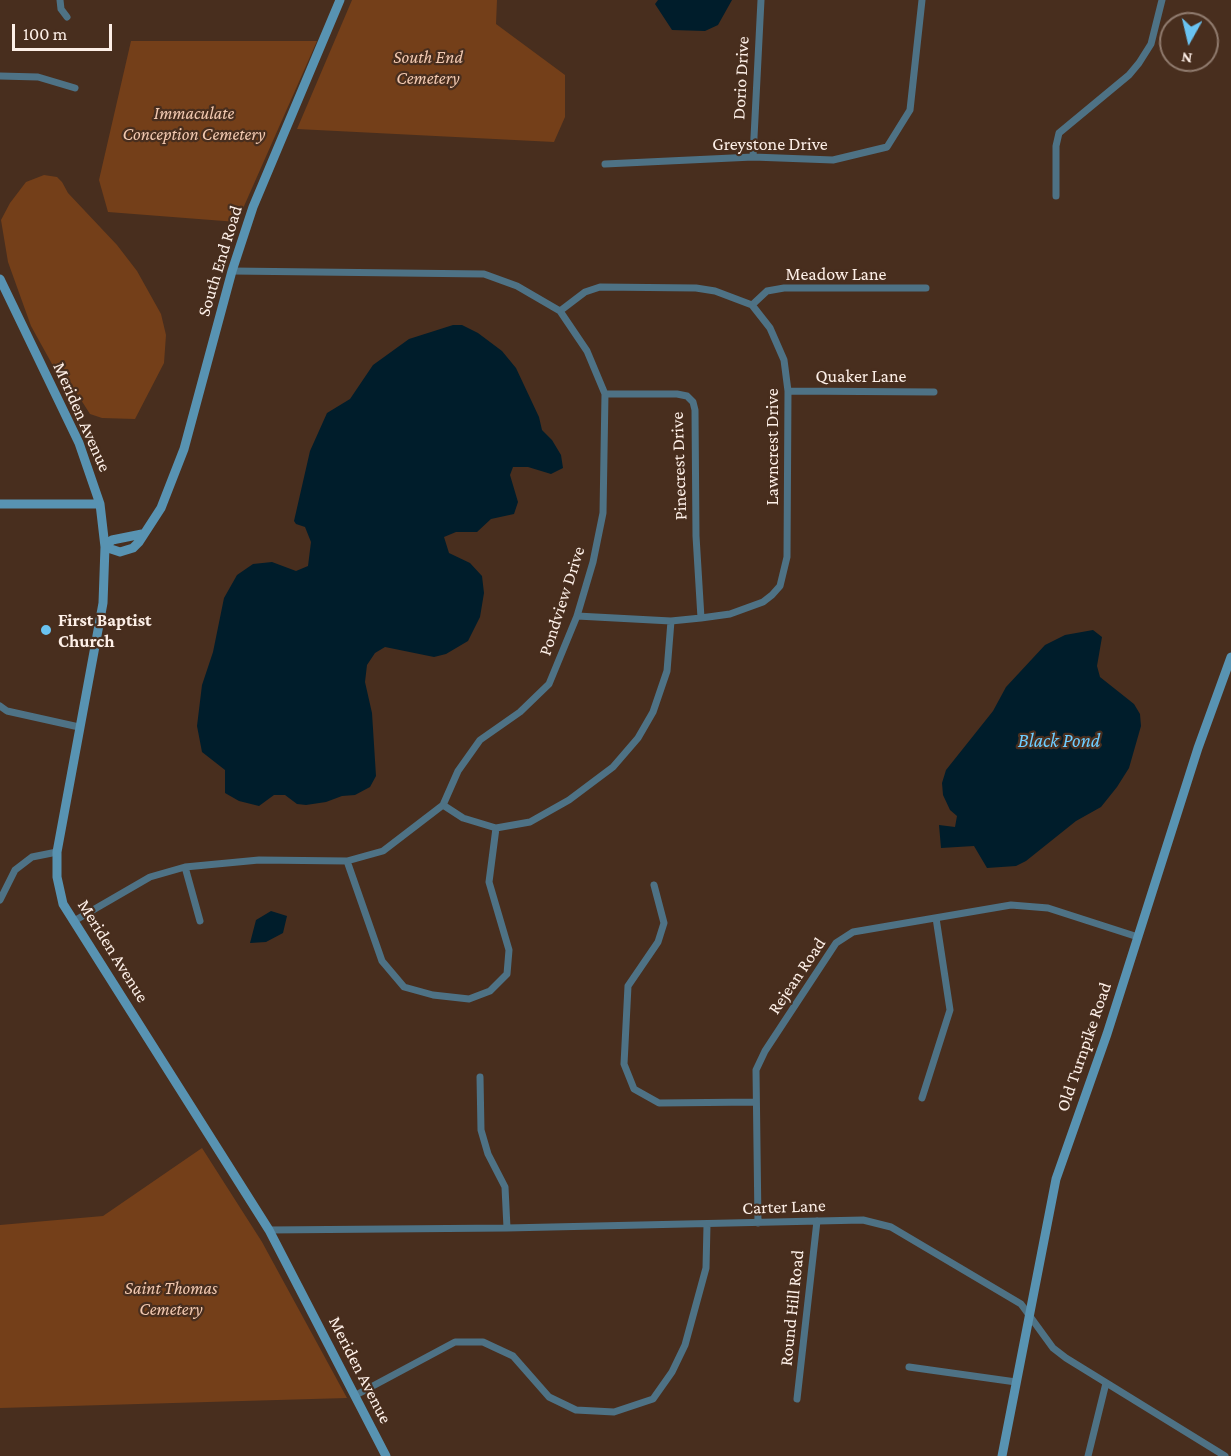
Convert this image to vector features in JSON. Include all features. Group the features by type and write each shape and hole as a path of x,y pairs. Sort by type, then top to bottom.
{"main road":[{"name":"South End Road","path":"105,547 112,540 142,534 161,508 184,449 232,271 253,207 340,0"},
{"name":"Meriden Avenue","path":"0,279 79,443 100,504 105,547 103,603 57,852 57,877 61,895 74,921 269,1230 386,1456"},
{"path":"0,504 100,504"},
{"name":"Old Turnpike Road","path":"1002,1456 1056,1179 1138,937 1198,748 1231,657"}],"street":[{"path":"60,0 61,9 67,17"},
{"name":"Dorio Drive","path":"753,157 761,0"},
{"name":"Greystone Drive","path":"605,164 753,157 833,160 887,147 910,110 922,0"},
{"path":"1056,196 1056,146 1059,133 1129,75 1139,63 1151,44 1162,0"},
{"path":"0,76 38,77 75,88"},
{"name":"Pondview Drive","path":"74,921 150,877 185,867 259,860 347,861 383,851 442,805 458,771 480,740 520,712 549,684 577,616 593,561 603,513 605,394 588,351 560,311 517,286 484,274 232,271"},
{"path":"560,311 578,296 600,287 696,288 715,291 752,305"},
{"name":"Meadow Lane","path":"752,305 767,291 784,288 926,288"},
{"name":"Lawncrest Drive","path":"577,616 670,621 730,615 763,602 780,586 787,557 788,391 784,360 770,328 752,305"},
{"name":"Quaker Lane","path":"788,391 934,392"},
{"name":"Pinecrest Drive","path":"605,394 677,394 687,396 693,402 695,410 696,536 701,618"},
{"path":"442,805 463,818 496,828 530,822 569,800 613,767 638,738 653,712 664,682 669,655 670,621"},
{"path":"0,706 8,711 79,728"},
{"path":"347,861 382,961 404,987 433,995 469,999 490,991 507,974 509,950 489,882 496,828"},
{"path":"0,900 15,870 32,857 57,852"},
{"path":"185,867 200,921"},
{"path":"654,885 664,923 658,942 628,986 624,1064 634,1089 659,1103 756,1102"},
{"name":"Rejean Road","path":"758,1223 756,1070 765,1051 836,944 853,932 1011,906 1048,908 1138,937"},
{"path":"922,1098 951,1010 936,918"},
{"path":"480,1077 481,1130 488,1154 505,1187 507,1228"},
{"name":"Carter Lane","path":"269,1230 707,1225 863,1220 891,1227 1020,1304 1030,1314 1053,1348 1225,1456"},
{"name":"Round Hill Road","path":"797,1399 817,1221"},
{"path":"356,1395 455,1342 483,1342 513,1356 549,1397 576,1410 614,1412 653,1399 672,1372 685,1345 706,1268 707,1225"},
{"path":"909,1367 1016,1382"},
{"path":"1088,1456 1106,1383"}],"green space":[{"name":"South End Cemetery","path":"352,0 497,0 496,24 565,75 565,117 554,142 297,129"},
{"name":"Immaculate Conception Cemetery","path":"131,41 317,41 237,222 108,212 99,180"},
{"path":"44,175 57,177 68,193 117,245 137,271 161,314 166,335 164,363 135,419 102,418 90,414 76,392 57,373 31,326 8,262 1,220 10,203 26,182"},
{"name":"Saint Thomas Cemetery","path":"202,1148 262,1242 347,1398 0,1408 0,1225 103,1216"}],"water":[{"path":"658,0 732,0 718,25 705,31 672,30 655,4"},
{"path":"453,325 462,325 478,333 502,351 516,368 539,417 542,430 552,440 561,455 563,468 551,474 528,467 513,467 510,475 518,502 514,514 491,519 477,532 456,532 444,537 449,553 470,563 482,576 484,593 480,617 468,641 446,654 434,657 385,647 375,653 367,665 365,682 372,713 376,776 370,787 355,795 306,805 297,804 285,795 274,795 259,806 239,801 225,793 225,770 202,752 197,726 202,685 213,652 224,598 237,575 253,564 272,562 296,571 308,566 311,542 305,527 294,521 310,451 327,413 350,399 373,365 409,339"},
{"name":"Black Pond","path":"1093,630 1102,637 1097,666 1100,677 1134,704 1140,714 1141,726 1129,768 1117,787 1101,807 1076,821 1026,861 1016,866 987,868 974,846 941,848 939,825 955,827 957,816 950,810 943,795 942,783 946,770 993,711 1006,687 1045,645 1065,635"},
{"path":"271,911 287,916 283,933 266,942 250,943 256,920"}],"place":[{"name":"First Baptist Church","path":"46,630"}]}
